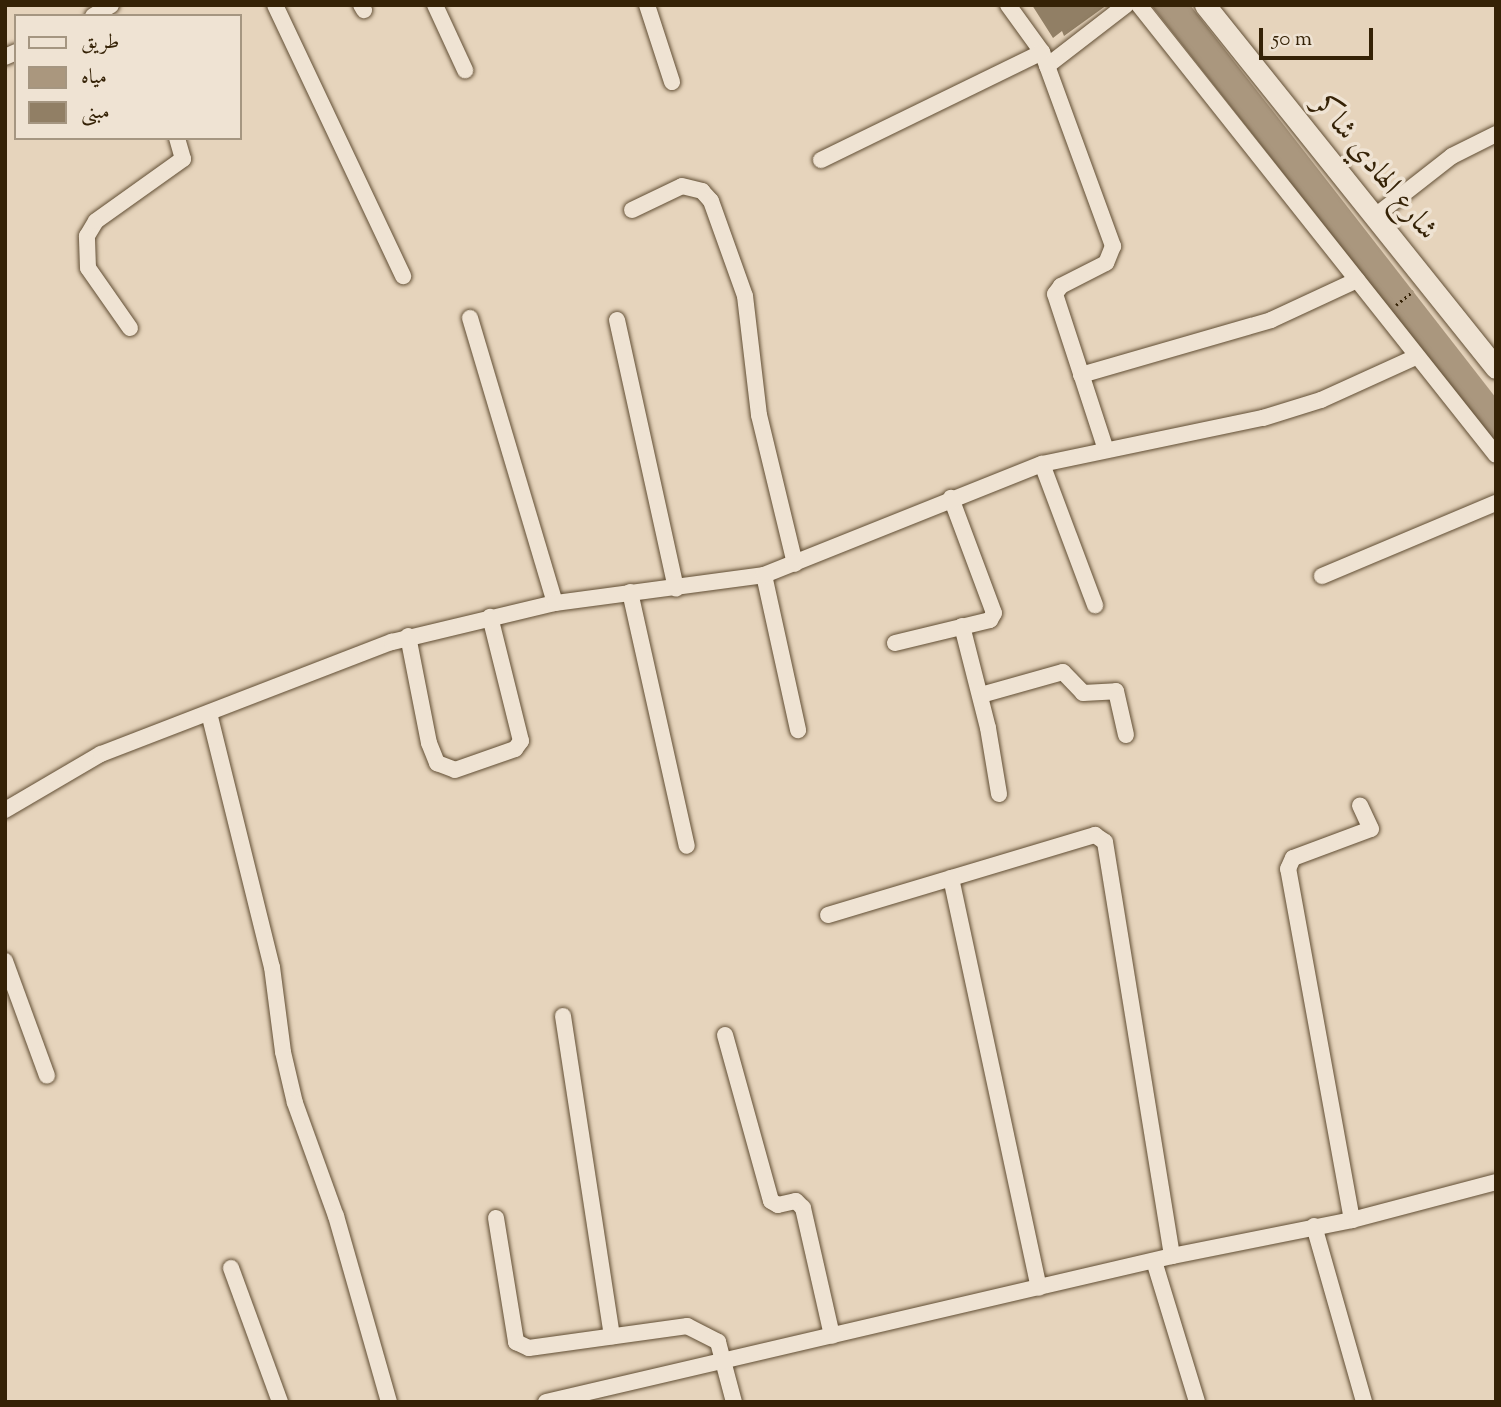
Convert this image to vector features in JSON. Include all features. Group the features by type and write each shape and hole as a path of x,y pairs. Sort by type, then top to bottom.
{"main road":[{"name":"شارع الهادي شاكر","path":"1205,5 1496,368"}],"street":[{"path":"275,5 403,276"},
{"path":"435,5 465,70"},
{"path":"647,5 672,82"},
{"path":"1008,5 1044,59 1113,246 1106,263 1061,286 1055,295 1106,450"},
{"path":"821,160 1044,59 1126,5"},
{"path":"1139,5 1496,455"},
{"path":"1374,217 1452,156 1496,134"},
{"path":"130,328 88,268 87,236 96,221 183,159 178,140"},
{"path":"632,210 682,186 702,191 711,201 745,296 759,415 795,564"},
{"path":"1082,375 1281,317 1357,280"},
{"path":"470,318 555,603"},
{"path":"617,320 676,589"},
{"path":"5,810 101,754 408,636 555,603 630,592 676,589 764,575 951,498 1042,464 1263,418 1321,400 1416,357"},
{"path":"1042,464 1095,605"},
{"path":"895,643 990,620 994,609 951,498"},
{"path":"1322,576 1496,503"},
{"path":"764,575 799,730"},
{"path":"630,592 687,845"},
{"path":"408,636 429,743 437,762 455,770 515,749 521,741 490,617"},
{"path":"962,626 981,695 999,794"},
{"path":"981,695 1068,673 1083,693 1116,691 1126,735"},
{"path":"209,713 272,967 295,1103 336,1216 388,1402"},
{"path":"1352,1220 1288,869 1293,858 1371,829 1360,805"},
{"path":"828,915 1095,835 1105,842 1172,1256"},
{"path":"951,878 1039,1288"},
{"path":"5,961 47,1076"},
{"path":"563,1016 612,1336"},
{"path":"725,1035 771,1201 778,1205 796,1201 803,1208 832,1336"},
{"path":"546,1402 725,1363 1172,1256 1352,1220 1496,1182"},
{"path":"496,1219 516,1342 529,1348 687,1326 718,1342 734,1402"},
{"path":"1314,1226 1364,1402"},
{"path":"1154,1261 1197,1402"},
{"path":"231,1268 280,1402"}],"path":[{"path":"1384,315 1426,280"}],"water":[{"path":"1151,5 1190,5 1496,398 1496,444"}],"building":[{"path":"1032,5 1107,5 1064,36 1062,31 1053,38"}]}
